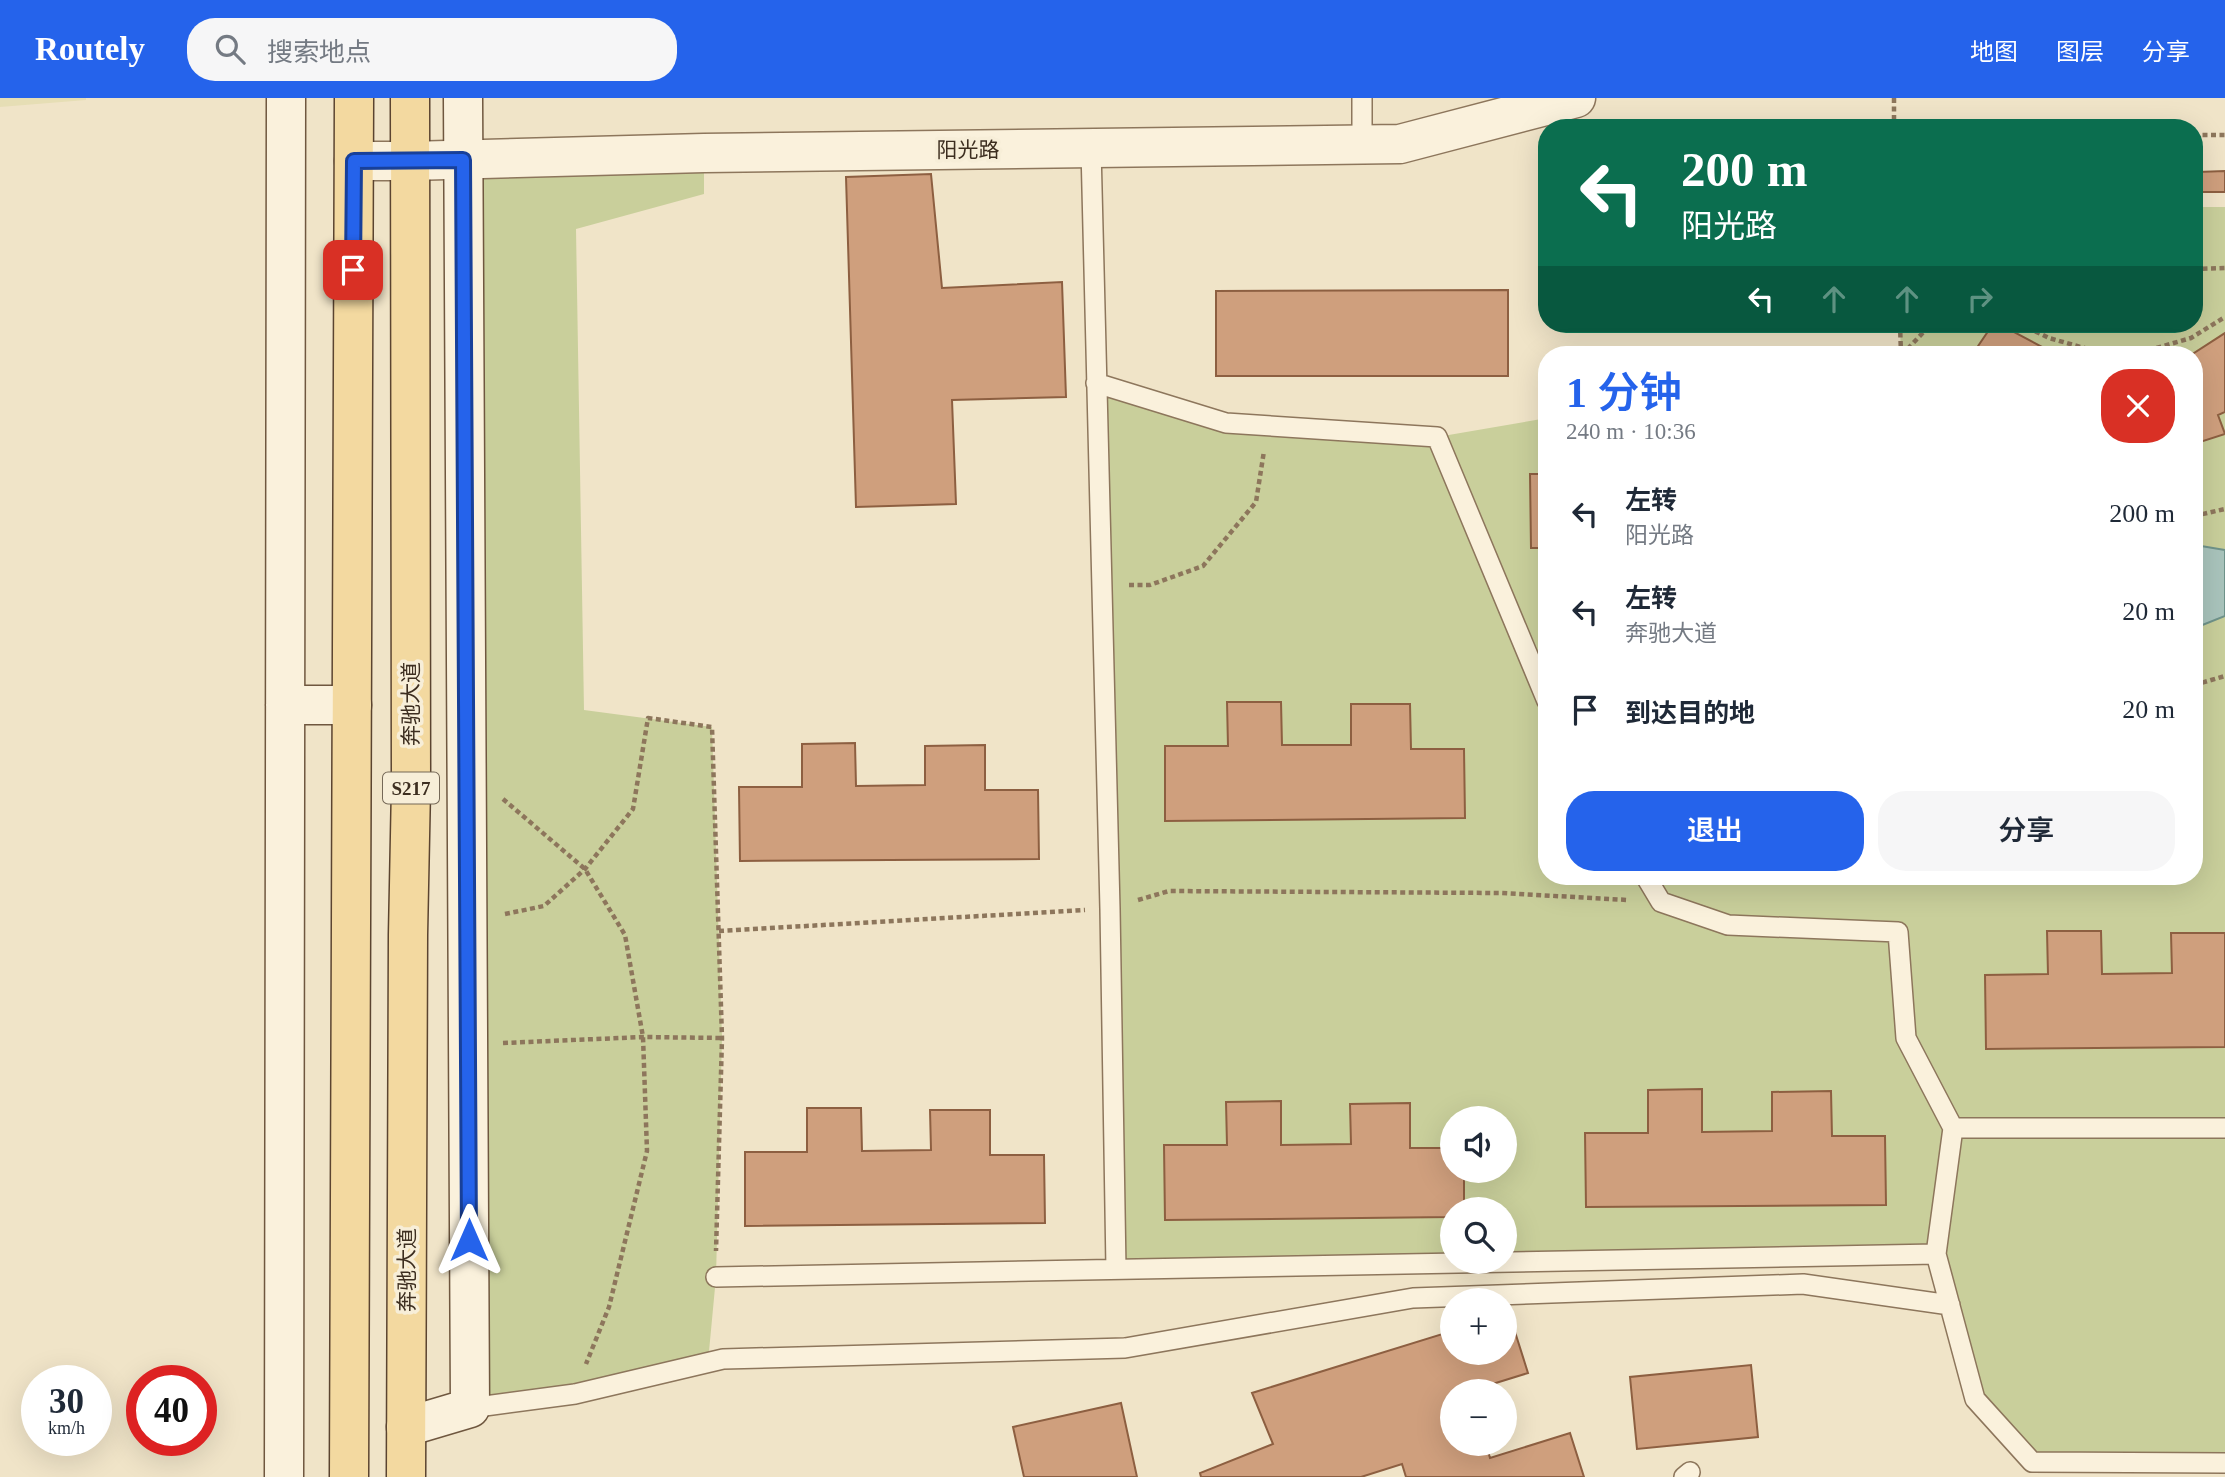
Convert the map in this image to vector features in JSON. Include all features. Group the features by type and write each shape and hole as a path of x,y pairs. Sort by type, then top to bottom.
{"main road":[{"path":"349,1477 354,98"},
{"name":"奔驰大道","path":"407,1477 408,935 411,787 410,98"}],"street":[{"path":"284,1477 286,98"},
{"path":"406,1426 470,1408 463,98"},
{"name":"阳光路","path":"354,161 410,162 704,153 1400,144 1576,98"},
{"path":"285,705 352,705"}],"lane":[{"path":"1362,98 1362,144"},
{"path":"1091,149 1116,1269"},
{"path":"1096,383 1226,423 1437,437 1538,679"},
{"path":"1651,885 1661,902 1728,925 1898,932 1906,1038 1953,1128 1936,1254 1975,1399 2032,1462 2225,1463"},
{"path":"1953,1128 2225,1128"},
{"path":"716,1277 1936,1254"},
{"path":"470,1408 575,1394 723,1359 1125,1348 1413,1298 1803,1284 1950,1305"}],"path":[{"path":"1894,98 1894,119"},
{"path":"2203,135 2225,135"},
{"path":"2203,269 2225,268"},
{"path":"2203,331 2225,317"},
{"path":"1910,346 1922,333"},
{"path":"2039,333 2077,346"},
{"path":"2163,346 2199,333"},
{"path":"1101,584 1150,585 1203,566 1256,502 1268,426"},
{"path":"2203,514 2225,509"},
{"path":"2203,682 2225,676"},
{"path":"467,922 544,906 585,869 633,809 648,718 712,727 722,1038 716,1277"},
{"path":"468,769 585,869 625,935 643,1037 647,1151 609,1307 575,1394"},
{"path":"719,931 1110,909 1169,891 1500,893 1661,902"},
{"path":"467,1045 643,1037 722,1038"}],"shaded area":[{"path":"0,98 86,98 86,100 0,107"}],"green space":[{"path":"704,153 704,194 576,229 584,710 712,727 722,1038 716,1277 708,1362 470,1408 463,160"},
{"path":"2203,207 2225,207 2225,1462 2032,1462 1975,1399 1936,1254 1517,1262 1517,1197 1440,1197 1440,1263 1116,1269 1096,383 1226,423 1437,437 1538,420 1538,885 2203,885 2203,346 1901,346 1900,333 2203,333"}],"water":[{"path":"2203,546 2225,550 2225,616 2203,625"}],"building":[{"path":"2225,171 2225,192 2203,192 2203,172"},
{"path":"931,174 942,288 1062,282 1066,397 952,400 956,504 856,507 846,177"},
{"path":"1508,290 1508,376 1216,376 1216,291"},
{"path":"1987,333 2016,333 2040,346 1978,346"},
{"path":"2225,333 2225,412 2218,415 2225,434 2203,441 2203,347"},
{"path":"1530,474 1538,474 1538,548 1531,548"},
{"path":"1227,702 1281,702 1282,745 1351,745 1351,704 1410,704 1411,749 1464,749 1465,818 1165,821 1165,746 1228,746"},
{"path":"855,743 856,786 925,785 925,746 985,745 985,790 1038,790 1039,859 740,861 739,787 802,787 802,744"},
{"path":"2047,931 2101,931 2102,974 2172,973 2171,933 2225,933 2225,1047 1986,1049 1985,975 2048,974"},
{"path":"1702,1089 1702,1132 1772,1131 1772,1092 1831,1091 1832,1136 1885,1136 1886,1205 1586,1207 1585,1133 1648,1133 1648,1090"},
{"path":"1281,1101 1281,1145 1351,1144 1350,1104 1410,1103 1410,1148 1440,1148 1440,1183 1464,1183 1464,1197 1440,1197 1440,1217 1165,1220 1164,1145 1227,1145 1226,1102"},
{"path":"807,1108 861,1108 862,1151 931,1150 930,1110 990,1110 990,1155 1044,1155 1045,1223 745,1226 745,1152 807,1152"},
{"path":"1440,1335 1440,1365 1517,1365 1517,1338 1528,1373 1509,1379 1440,1379 1440,1456 1517,1456 1517,1450 1570,1433 1584,1477 1406,1477 1402,1464 1361,1477 1201,1477 1200,1473 1273,1444 1252,1393"},
{"path":"1751,1365 1758,1437 1637,1449 1630,1377"},
{"path":"1121,1403 1137,1477 1024,1477 1013,1427"}],"route":[{"path":"353,270 354,161 463,160 469,1240"}]}
